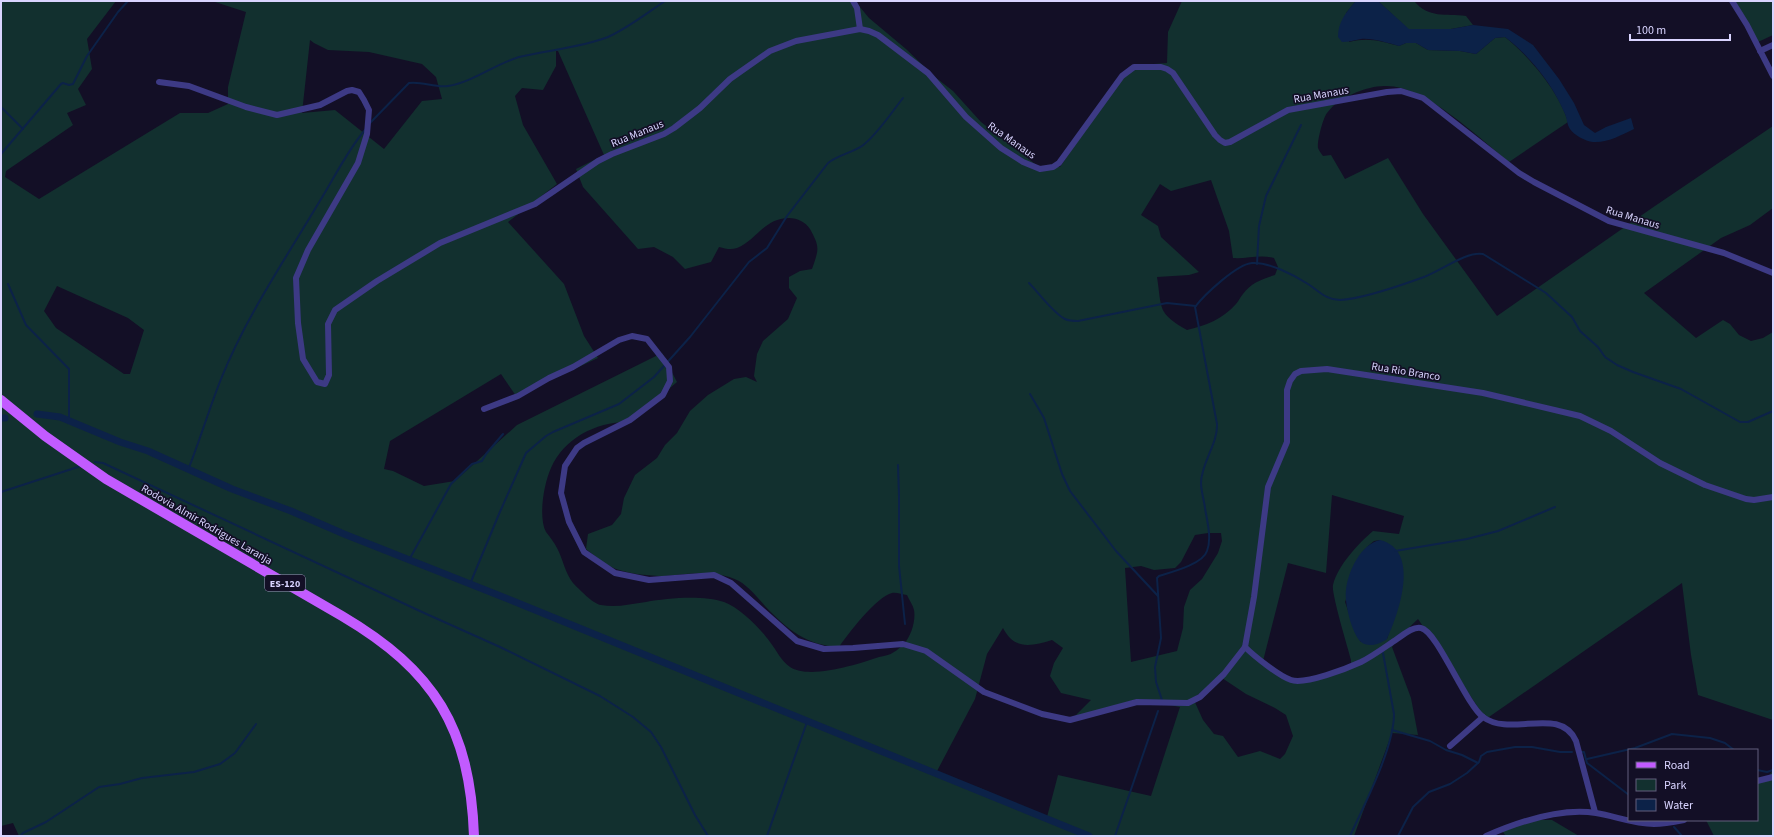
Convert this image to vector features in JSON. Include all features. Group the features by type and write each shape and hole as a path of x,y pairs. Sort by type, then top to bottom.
{"main road":[{"name":"Rodovia Almir Rodrigues Laranja","path":"1,400 45,436 106,479 360,626 398,654 418,674 436,697 456,735 463,755 470,788 474,836"}],"street":[{"path":"853,1 857,8 860,29"},
{"path":"1732,1 1773,76"},
{"name":"Rua Manaus","path":"159,82 189,86 246,107 277,115 320,105 347,91 352,90 359,92 364,100 369,110 367,134 358,163 308,250 296,278 298,323 303,359 317,382 325,384 329,375 328,324 335,310 377,281 440,243 535,204 598,161 664,134 700,108 730,79 770,51 796,41 860,29 869,30 878,35 928,73 966,118 983,133 1023,162 1040,170 1053,168 1059,163 1122,76 1134,67 1161,67 1173,73 1215,135 1225,143 1235,140 1288,110 1387,92 1401,91 1423,98 1519,173 1598,216 1620,225 1724,253 1773,273"},
{"path":"1760,51 1773,46"},
{"path":"484,409 518,396 549,378 573,367 618,340 632,336 647,339 669,367 670,381 663,395 630,420 584,443 572,454 565,466 561,493 572,528 584,552 615,573 649,580 714,575 732,583 797,641 824,649 903,644 926,651 984,692 1042,714 1070,720 1137,702 1188,703 1200,697 1224,674 1245,647 1266,664 1287,678 1296,681 1319,677 1361,662 1408,632 1423,628 1436,643 1473,706 1483,717 1504,724 1518,725 1544,722 1562,725 1572,731 1595,812"},
{"name":"Rua Rio Branco","path":"1245,647 1254,597 1268,487 1287,442 1287,390 1294,374 1301,371 1327,369 1483,392 1580,416 1611,431 1666,466 1705,485 1750,499 1773,497"},
{"path":"1450,746 1483,717"},
{"path":"1758,780 1773,777"},
{"path":"1486,836 1506,827 1540,817 1569,813 1595,812 1628,819"},
{"path":"1638,821 1653,824 1676,821"}],"green space":[{"path":"1,1 116,1 87,39 92,69 78,89 86,105 67,113 73,125 6,171 5,177 39,199 180,113 208,113 228,104 228,87 246,12 212,1 855,1 869,18 906,49 935,77 953,91 981,122 1039,167 1060,167 1127,69 1140,65 1167,63 1168,32 1182,1 1356,1 1346,13 1349,42 1368,40 1380,41 1399,46 1406,43 1416,43 1428,50 1460,51 1476,54 1495,38 1505,37 1524,54 1551,87 1564,111 1568,122 1509,162 1450,114 1416,94 1400,88 1384,86 1377,87 1363,90 1348,96 1340,100 1330,109 1322,124 1318,140 1318,149 1323,156 1331,155 1345,179 1388,158 1423,214 1497,316 1773,126 1773,208 1750,225 1721,238 1644,293 1696,338 1723,320 1730,324 1739,335 1751,341 1763,338 1773,332 1773,720 1698,695 1691,655 1682,583 1486,719 1418,619 1400,636 1392,647 1411,698 1418,735 1392,733 1354,836 19,836 13,823 1,826","holes":["310,40 328,50 369,52 422,64 436,77 442,99 422,101 384,149 335,110 302,113","556,51 558,51 604,155 576,169 583,187 638,249 654,247 673,257 685,269 711,262 719,247 728,249 737,248 744,245 773,222 780,219 789,218 804,222 810,229 817,244 817,252 812,269 800,271 789,277 789,288 797,298 788,319 763,341 757,354 754,376 757,382 746,377 734,379 708,395 690,411 677,433 665,445 657,458 635,475 624,498 621,514 612,525 588,534 586,549 600,560 622,571 646,575 664,576 702,573 730,577 746,586 773,615 798,635 827,646 839,647 863,616 886,596 892,593 907,595 913,606 914,623 907,641 891,654 834,670 809,672 798,671 784,662 766,637 749,619 737,609 724,602 706,598 685,598 607,606 594,602 573,583 568,575 557,548 546,532 542,518 544,491 548,474 557,457 573,440 594,428 618,422 630,422 677,382 662,353 517,425 455,481 424,486 393,471 384,469 390,441 501,374 516,396 598,358 584,336 564,284 508,222 557,184 523,125 515,96 522,88 543,90 556,66","1211,180 1229,231 1233,258 1269,257 1274,258 1278,267 1275,275 1253,284 1246,290 1236,304 1220,318 1187,330 1170,319 1163,309 1157,277 1189,275 1199,272 1161,237 1158,226 1141,215 1160,184 1171,191","57,286 128,318 144,330 130,374 124,374 56,328 44,311","1332,495 1404,516 1399,534 1373,531 1361,542 1349,555 1339,570 1333,585 1337,609 1351,660 1351,668 1294,681 1263,661 1288,563 1326,573","1221,533 1222,541 1218,553 1202,579 1190,590 1184,607 1183,628 1177,651 1131,662 1125,568 1141,566 1154,570 1175,568 1181,562 1195,535","1380,540 1403,583 1387,639 1361,642 1357,636 1345,602 1368,546 1374,541","1003,628 1013,640 1024,645 1038,644 1052,640 1063,648 1054,663 1050,676 1061,693 1091,700 1074,717 1138,699 1180,707 1151,796 1058,775 1047,817 980,788 936,773 975,699 987,654","1222,678 1246,694 1286,715 1293,736 1285,754 1280,759 1260,751 1238,757 1223,736 1214,734 1203,720 1193,698"]},
{"path":"1378,1 1414,1 1426,11 1432,13 1466,16 1473,25 1451,29 1408,29"},
{"path":"1733,1 1773,1 1773,35 1758,42"},
{"path":"1773,770 1773,836 1714,836 1706,821 1758,821 1758,779 1768,777"},
{"path":"1533,820 1552,820 1579,836 1506,836 1502,831"}],"water":[{"path":"1356,1 1378,1 1409,29 1451,29 1473,25 1508,29 1533,45 1559,79 1574,103 1584,125 1595,133 1606,127 1631,118 1634,129 1614,138 1599,142 1583,139 1577,135 1569,127 1560,103 1540,72 1523,53 1505,37 1495,38 1476,54 1460,51 1428,50 1416,43 1406,43 1399,46 1370,39 1342,42 1338,37 1339,27 1346,13"},
{"path":"1380,540 1393,546 1400,556 1403,569 1403,584 1397,614 1387,639 1378,644 1367,645 1361,642 1358,638 1349,618 1346,602 1346,590 1349,575 1361,553 1367,547"}],"waterway":[{"path":"1,154 61,84 73,84 87,56 118,12 128,1"},
{"path":"370,123 409,83 438,86 457,84 519,57 597,41 623,29 665,1"},
{"path":"470,584 526,453 553,432 619,404 654,377 690,337 749,262 767,248 787,216 828,163 862,146 868,141 903,98"},
{"path":"1,107 23,129"},
{"path":"1257,264 1259,226 1266,196 1301,125"},
{"path":"188,470 221,379 242,334 266,290 346,156 365,130"},
{"path":"1162,700 1156,682 1155,667 1161,638 1157,578 1200,560 1207,551 1209,541 1209,530 1201,483 1204,468 1215,439 1217,424 1195,307 1221,281 1246,265 1259,263 1273,267 1296,277 1327,297 1340,300 1394,288 1431,274 1461,258 1469,255 1483,254 1546,293 1572,317 1580,331 1598,347 1605,357 1617,365 1681,389 1740,422 1748,422 1773,411"},
{"path":"1029,283 1060,316 1072,321 1167,303 1196,306"},
{"path":"8,284 26,325 69,369 69,421"},
{"path":"1030,394 1044,418 1062,474 1070,491 1116,551 1158,596"},
{"path":"37,414 60,417 120,442 148,451 232,489 291,511 344,534 513,601 1089,836"},
{"path":"409,560 451,484 472,464 482,461 503,434"},
{"path":"95,462 103,463 500,647 600,696 633,717 651,732 661,747 695,815 708,836"},
{"path":"898,465 899,566 905,624"},
{"path":"1,492 81,466"},
{"path":"1395,551 1467,539 1498,531 1555,507"},
{"path":"1350,836 1378,775 1393,728 1394,714 1383,653"},
{"path":"1115,836 1158,711"},
{"path":"767,836 807,722"},
{"path":"20,836 23,833 46,822 99,787 120,784 142,778 194,772 220,764 235,753 256,724"},
{"path":"1392,730 1430,741 1446,750 1462,755 1478,763"},
{"path":"1631,749 1672,734 1710,738 1725,743 1733,749"},
{"path":"1398,836 1413,807 1429,792 1450,784 1467,773 1479,762 1481,756 1487,752 1515,747 1532,747 1560,752 1572,752"},
{"path":"1587,759 1628,750"},
{"path":"1582,752 1584,752 1587,763 1628,794"},
{"path":"1758,770 1767,772 1773,770"},
{"path":"1674,827 1682,836"}]}
